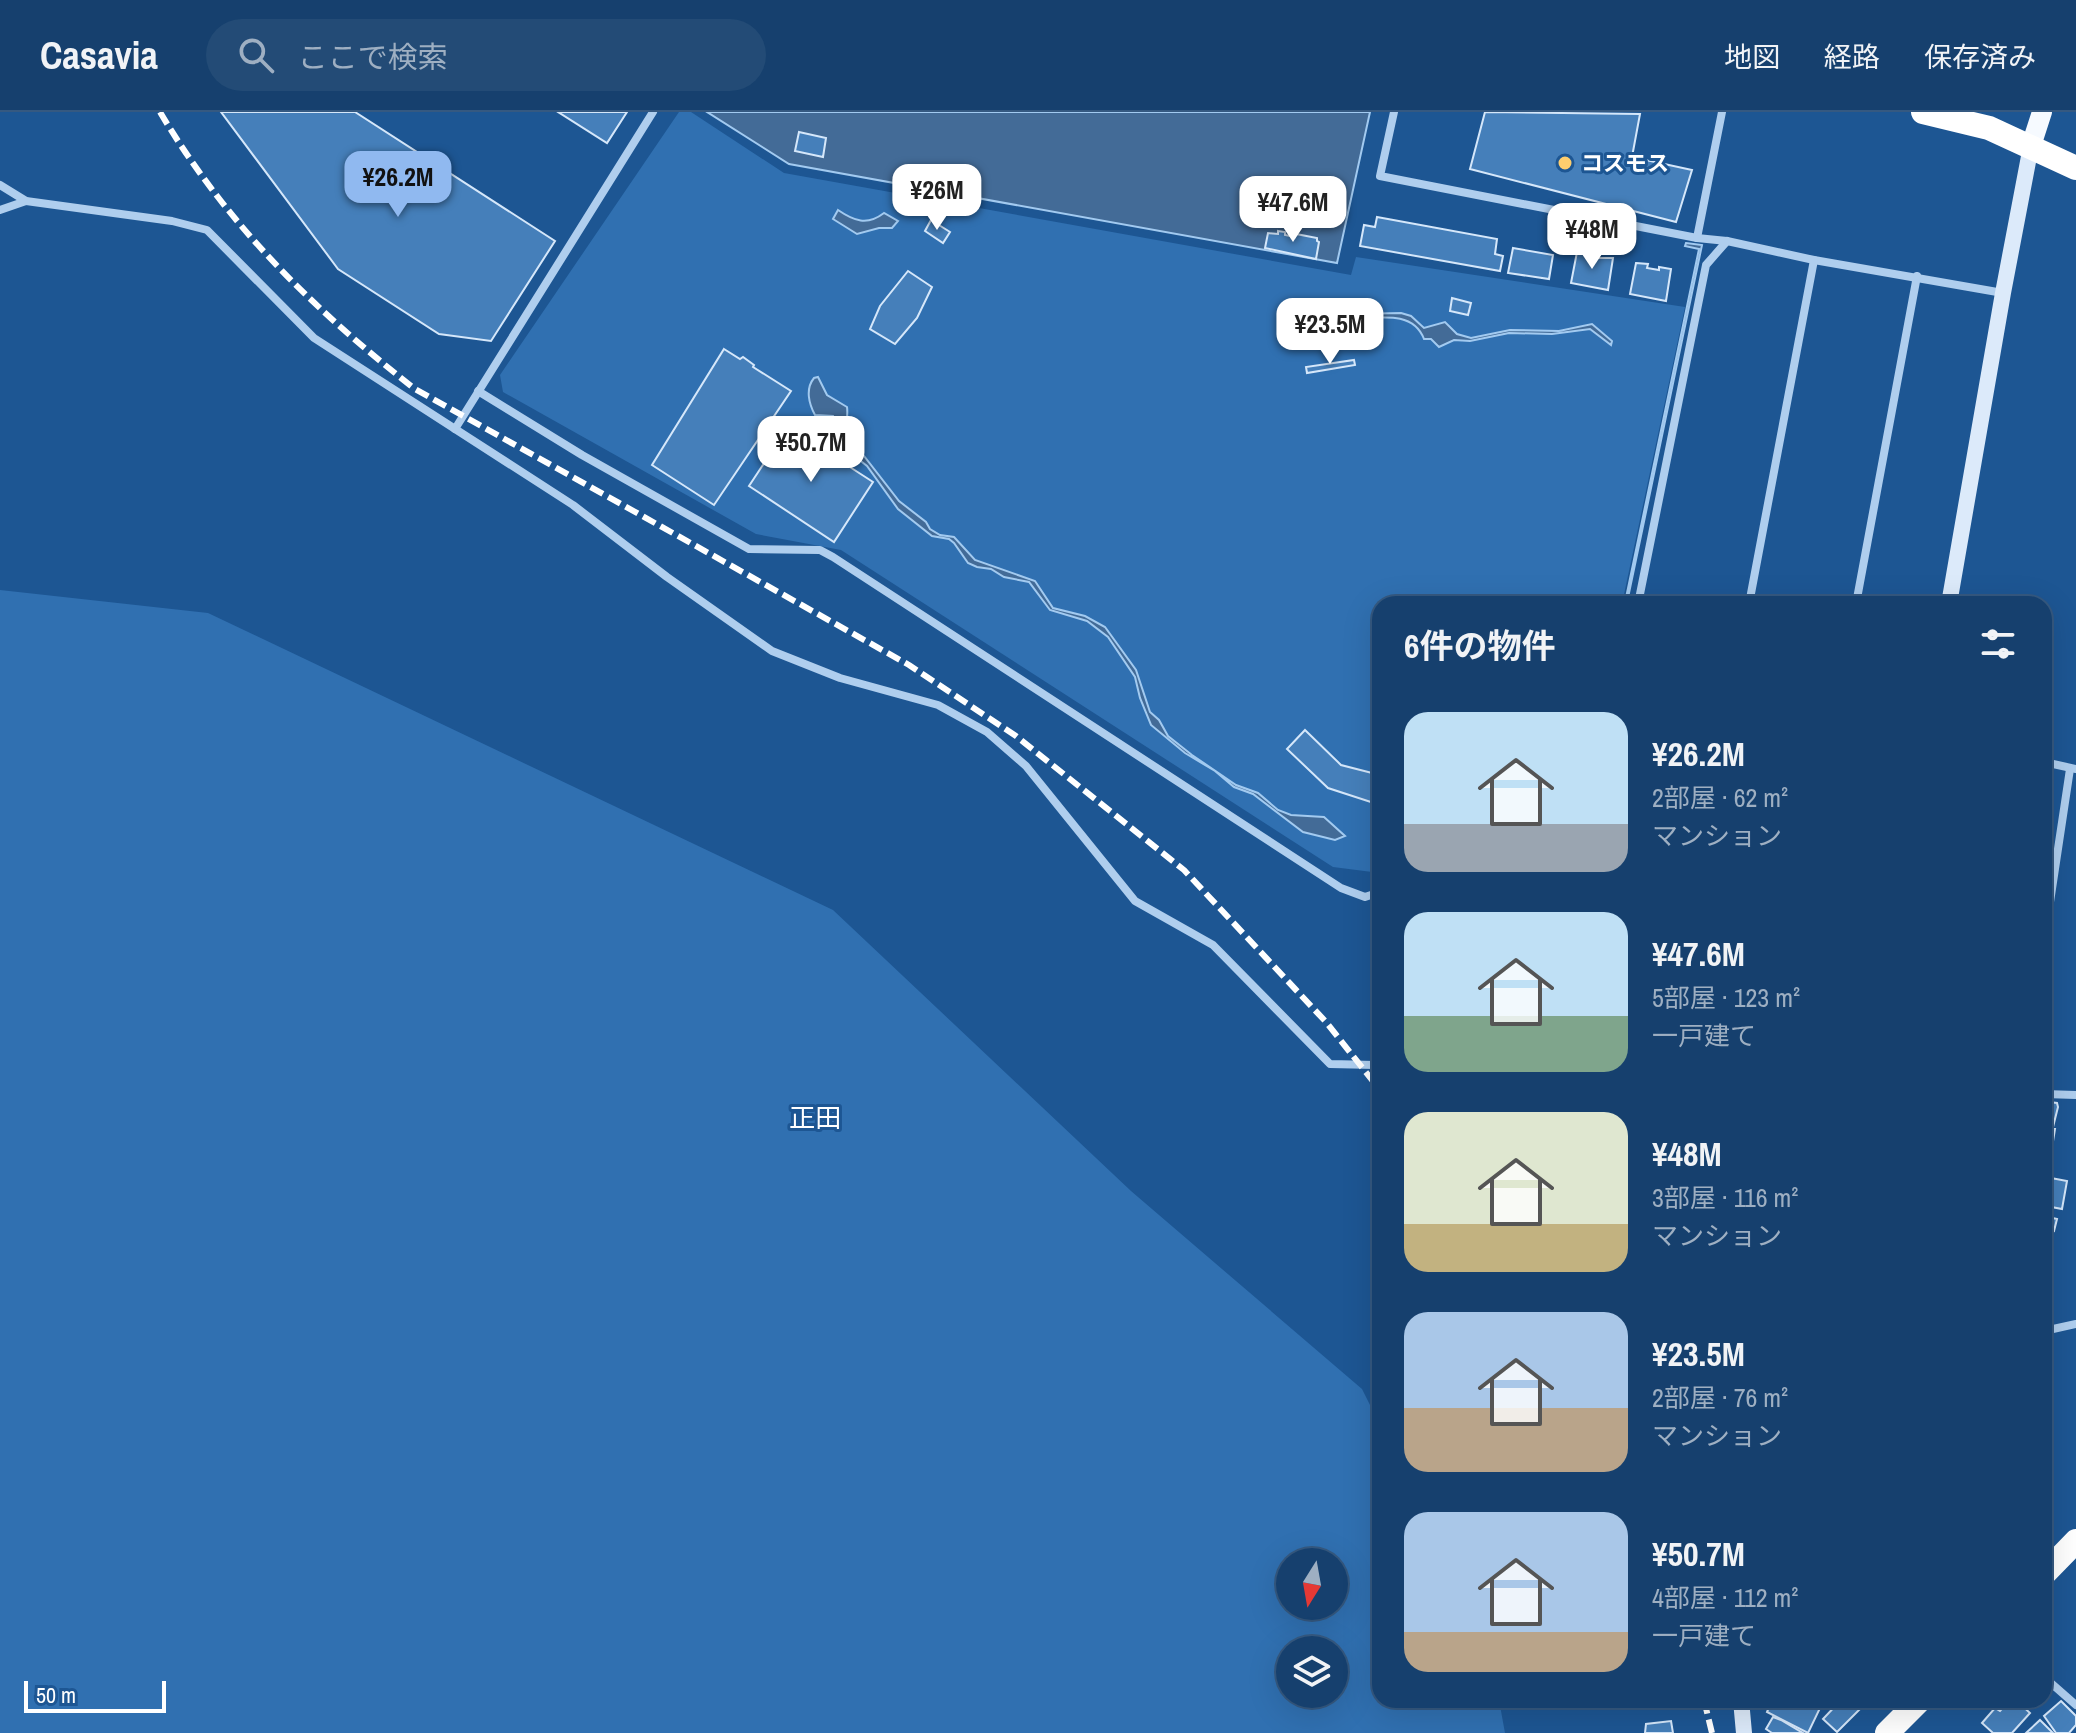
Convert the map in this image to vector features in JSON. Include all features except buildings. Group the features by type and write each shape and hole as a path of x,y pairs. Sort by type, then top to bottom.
{"highway":[{"path":"1923,112 1989,128 2076,168"},
{"path":"2052,1566 2076,1541"},
{"path":"1887,1733 1912,1708"}],"main road":[{"path":"2031,146 2042,112"}],"street":[{"path":"455,429 653,112"},
{"path":"1394,112 1380,176 1814,260 2003,293"},
{"path":"1697,238 1722,112"},
{"path":"1950,596 2031,146"},
{"path":"0,185 26,201 172,221 207,230 255,275 314,338 573,505 667,577 772,651 840,678 938,705 987,732 1026,766 1135,901 1213,945 1330,1064 1372,1065"},
{"path":"0,210 26,201"},
{"path":"1640,596 1706,265 1727,241"},
{"path":"1751,596 1814,260"},
{"path":"1857,596 1917,276"},
{"path":"478,391 582,455 749,549 820,550 833,557 1341,888 1365,897 1372,895"},
{"path":"2052,764 2073,769 2052,894"},
{"path":"2052,1094 2076,1095"},
{"path":"2052,1329 2076,1324"},
{"path":"2052,1684 2076,1705"},
{"path":"1742,1708 1744,1733"}],"shaded area":[{"path":"679,112 691,112 784,173 1351,275 1356,257 1685,307 1624,596 1372,596 1372,872 1333,867 841,550 756,534 503,392 500,375"},
{"path":"707,112 1370,112 1337,263 789,164"},
{"path":"838,210 866,221 884,213 898,221 892,228 857,234 833,219"},
{"path":"1686,243 1702,245 1627,593 1699,249 1685,246"},
{"path":"1401,313 1411,316 1424,328 1445,322 1457,334 1471,338 1510,330 1559,331 1592,324 1612,341 1611,345 1590,329 1552,334 1509,333 1470,341 1454,340 1439,347 1431,339 1424,339 1419,330 1404,320 1384,317 1354,319 1354,314"},
{"path":"818,377 827,395 847,407 846,437 849,446 864,456 899,501 926,522 930,529 940,535 954,537 975,560 1035,581 1053,608 1085,616 1105,627 1136,670 1150,712 1168,736 1192,755 1236,785 1258,793 1278,810 1291,815 1324,817 1345,836 1335,840 1303,832 1253,794 1234,787 1185,753 1151,725 1135,677 1108,637 1087,621 1050,610 1029,582 1004,577 991,569 968,563 949,539 932,536 898,509 867,466 842,446 833,416 815,415 809,392 811,382"},
{"path":"0,590 208,613 833,910 1131,1191 1362,1389 1372,1409 1372,1708 1500,1708 1505,1733 0,1733"}],"railway":[{"path":"160,112 214,192 274,263 342,328 415,389 909,665 1016,736 1184,870 1326,1022 1372,1080"},
{"path":"1706,1708 1712,1733"}],"place":[{"name":"コスモス","path":"1565,163"}],"district":[{"name":"正田","path":"815,1117"}]}
